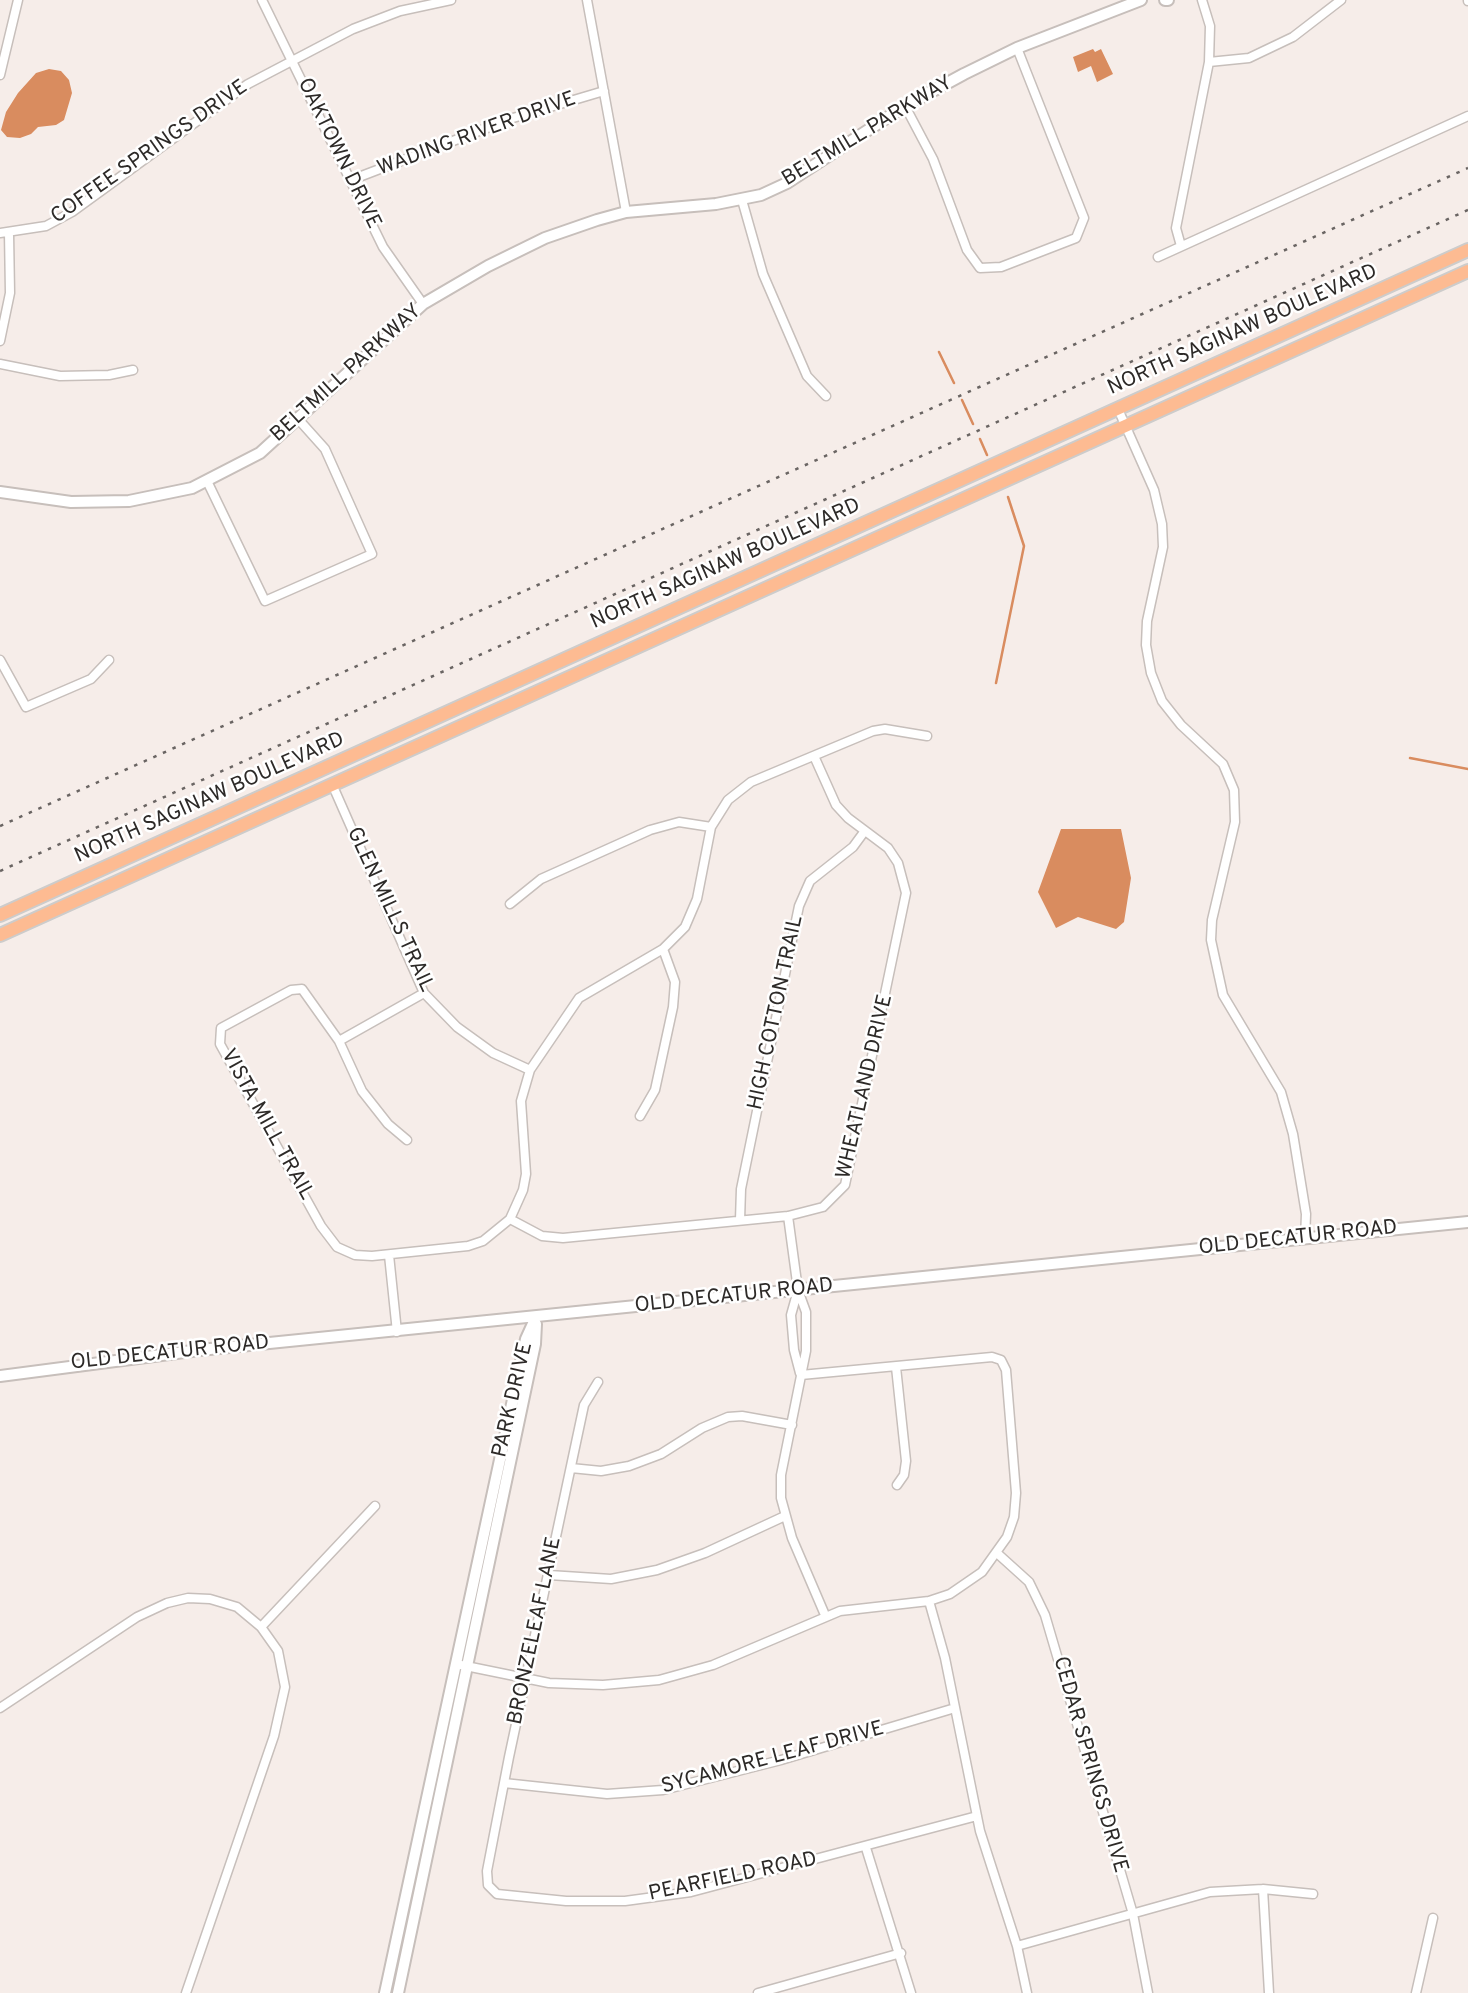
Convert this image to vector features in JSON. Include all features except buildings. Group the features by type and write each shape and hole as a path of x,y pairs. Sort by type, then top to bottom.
{"main road":[{"name":"NORTH SAGINAW BOULEVARD","path":"0,915 1468,250"},
{"name":"NORTH SAGINAW BOULEVARD","path":"0,935 1468,271"}],"street":[{"path":"0,75 18,0"},
{"name":"OAKTOWN DRIVE","path":"262,0 383,247 423,304"},
{"name":"COFFEE SPRINGS DRIVE","path":"5,233 46,226 72,212 248,83 353,29 400,11 451,0"},
{"path":"587,0 626,212"},
{"name":"BELTMILL PARKWAY","path":"0,492 71,502 129,500 192,488 260,453 423,304 545,238 626,212 742,200 787,183 905,106 1017,48 1117,5 1141,0"},
{"path":"1181,246 1177,228 1209,62 1210,26 1202,0"},
{"path":"1209,62 1249,58 1293,37 1336,1"},
{"path":"905,106 933,159 967,250 980,268 1001,267 1076,238 1084,218 1017,48"},
{"name":"WADING RIVER DRIVE","path":"351,180 513,118 604,91"},
{"path":"1158,257 1468,116"},
{"path":"742,200 763,274 807,376 826,396"},
{"path":"0,341 10,293 5,233"},
{"path":"0,364 60,376 108,375 133,370"},
{"path":"1118,409 1154,490 1162,524 1164,547 1147,621 1146,645 1151,673 1162,701 1181,725 1223,764 1234,790 1235,822 1212,920 1211,940 1223,995 1281,1092 1293,1134 1306,1214 1305,1239"},
{"path":"207,481 265,601 372,554 325,449 299,420"},
{"path":"0,660 26,706 91,679 109,660"},
{"path":"397,1332 389,1255 468,1246 495,1233 510,1219 523,1190 526,1174 521,1101 530,1070 544,1045 579,998 663,948 685,927 692,914 711,827 717,813 738,790 873,731 885,729 926,736"},
{"name":"WHEATLAND DRIVE","path":"510,1219 542,1236 564,1238 788,1216 813,1211 832,1202 845,1185 850,1172 904,907 904,878 888,848 864,832 836,805 814,756"},
{"name":"GLEN MILLS TRAIL","path":"332,784 424,993 457,1027 484,1047 530,1070"},
{"path":"510,904 541,879 650,830 679,822 711,827"},
{"name":"HIGH COTTON TRAIL","path":"740,1220 741,1189 799,906 810,881 853,847 864,832"},
{"path":"640,1116 654,1090 673,1007 675,982 663,948"},
{"name":"VISTA MILL TRAIL","path":"339,1041 302,989 291,990 221,1028 220,1044 321,1226 344,1251 362,1256 389,1255"},
{"path":"407,1140 388,1124 362,1091 339,1041 424,993"},
{"path":"788,1216 797,1290 806,1312 806,1351 781,1475 785,1516 825,1615"},
{"name":"OLD DECATUR ROAD","path":"0,1376 187,1351 397,1332 1468,1222"},
{"path":"797,1290 792,1315 794,1350 801,1375"},
{"name":"PARK DRIVE","path":"385,1993 536,1344 536,1317"},
{"path":"462,1665 526,1679 603,1685 659,1680 713,1665 825,1615 853,1608 929,1601 967,1584 998,1554 1014,1517 1016,1493 1006,1370 1001,1360 992,1357 801,1375"},
{"path":"896,1367 906,1461 904,1475 897,1485"},
{"name":"BRONZELEAF LANE","path":"488,1885 487,1871 504,1783 584,1405 598,1381"},
{"path":"571,1468 601,1471 629,1466 661,1454 702,1428 729,1418 742,1416 792,1425"},
{"path":"261,1627 375,1506"},
{"path":"549,1575 611,1578 657,1570 705,1553 785,1516"},
{"name":"CEDAR SPRINGS DRIVE","path":"998,1554 1029,1581 1045,1615 1133,1914 1147,1993"},
{"path":"0,1708 137,1617 167,1603 209,1599 237,1607 261,1627 278,1651 283,1666 282,1705 249,1813 186,1993"},
{"path":"929,1601 977,1816 1017,1947 1027,1993"},
{"name":"PARK DRIVE","path":"398,1993 462,1665"},
{"name":"SYCAMORE LEAF DRIVE","path":"504,1783 607,1794 663,1790 781,1760 955,1708"},
{"name":"PEARFIELD ROAD","path":"488,1885 497,1894 566,1901 625,1901 691,1892 866,1848 977,1816"},
{"path":"866,1848 901,1953 911,1993"},
{"path":"1263,1889 1269,1993"},
{"path":"1017,1947 1210,1892 1263,1889 1313,1894"},
{"path":"1416,1993 1433,1918"},
{"path":"758,1993 901,1953"},
{"path":"799,1983 801,1993"}],"shaded area":[{"path":"1093,49 1095,52 1101,49 1113,74 1097,82 1091,66 1078,72 1073,57"},
{"path":"49,69 61,71 69,80 72,93 64,120 56,125 38,127 31,134 20,138 7,137 1,130 6,112 36,73"},
{"path":"1061,829 1121,829 1131,878 1124,922 1116,929 1078,917 1056,928 1038,892"}],"waterway":[{"path":"939,352 954,383"},
{"path":"962,400 973,424"},
{"path":"980,439 987,455"},
{"path":"996,683 1024,546 1008,497"},
{"path":"1410,758 1468,769"}],"railway":[{"path":"0,826 1468,168"},
{"path":"0,871 1468,210"}]}
